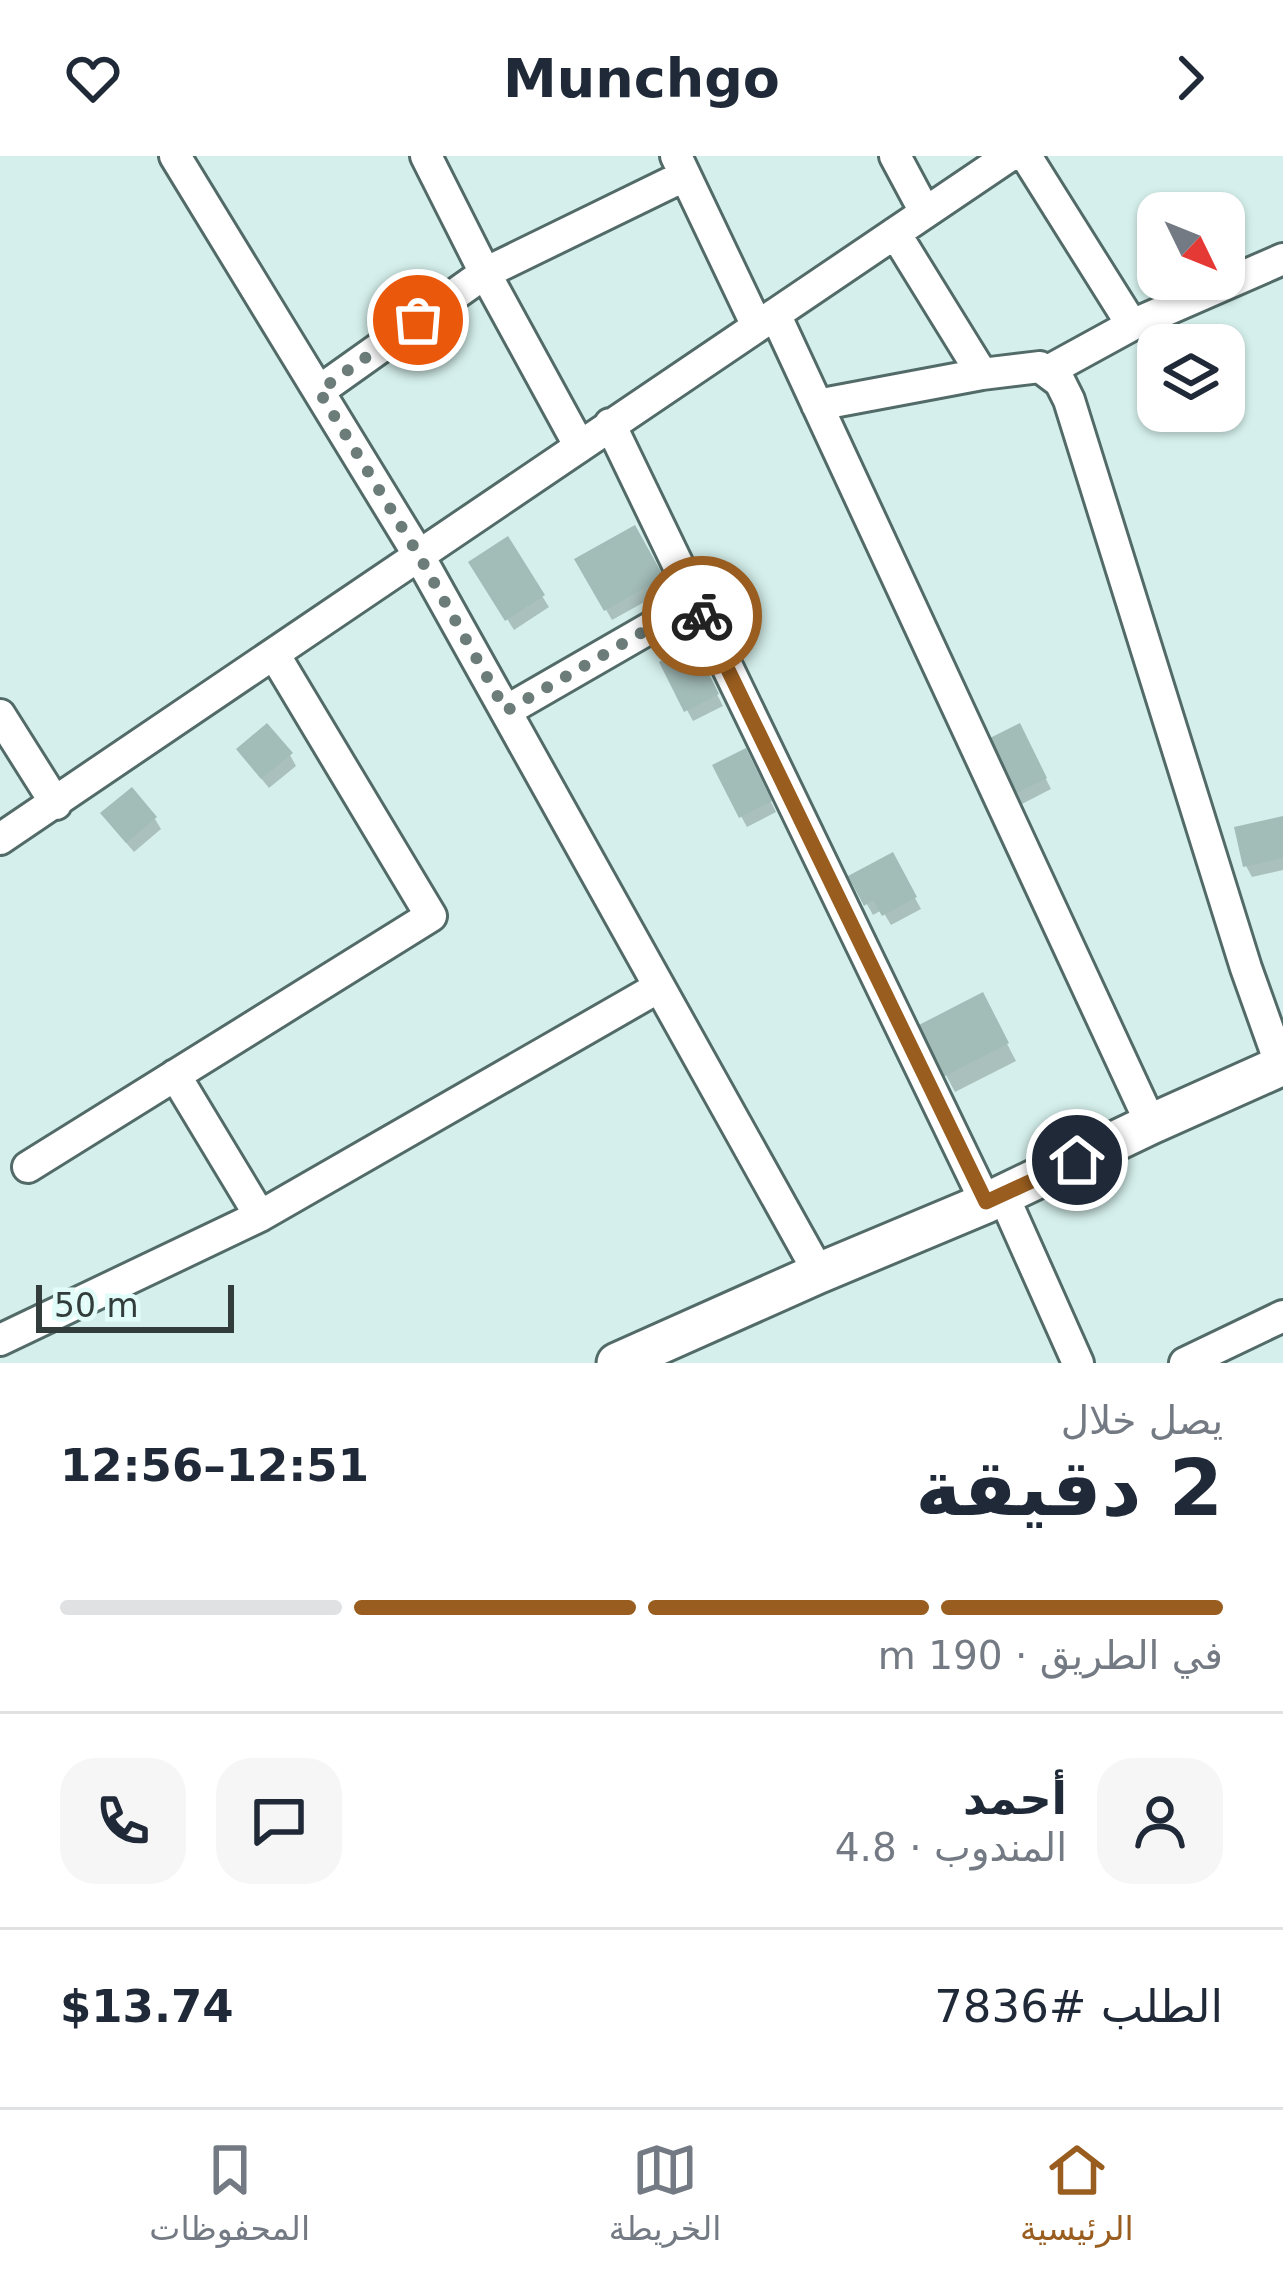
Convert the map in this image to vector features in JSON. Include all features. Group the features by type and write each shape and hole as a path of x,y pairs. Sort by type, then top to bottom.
{"street":[{"path":"175,156 418,554 819,1273"},
{"path":"426,156 579,446"},
{"path":"895,156 925,212"},
{"path":"0,839 1009,156"},
{"path":"1026,156 1132,325"},
{"path":"319,391 485,273 680,166 817,405 1150,1124"},
{"path":"895,233 982,374"},
{"path":"1048,371 1132,325 1283,259"},
{"path":"616,1363 994,1199 1282,1066 1246,968 1060,382 1040,367 817,405"},
{"path":"610,424 1078,1363"},
{"path":"506,711 695,602"},
{"path":"28,1167 431,916 274,654"},
{"path":"0,715 56,804"},
{"path":"0,1340 260,1216 659,987"},
{"path":"175,1075 260,1216"},
{"path":"1185,1363 1283,1316"}],"building":[{"path":"635,525 664,577 604,611 574,559"},
{"path":"508,536 545,595 505,621 468,562"},
{"path":"694,644 719,694 684,712 659,662"},
{"path":"267,723 293,753 261,779 236,749"},
{"path":"1020,723 1047,778 1013,795 986,740"},
{"path":"746,748 772,801 739,818 712,765"},
{"path":"132,787 157,817 126,843 100,813"},
{"path":"1283,816 1283,858 1243,867 1234,827"},
{"path":"893,852 917,897 882,916 873,900 864,906 848,876"},
{"path":"983,992 1009,1043 943,1077 917,1026"}],"way so far":[{"path":"418,320 319,391 506,711 695,602 702,616"}],"route":[{"path":"702,616 986,1202 1077,1160"}]}
